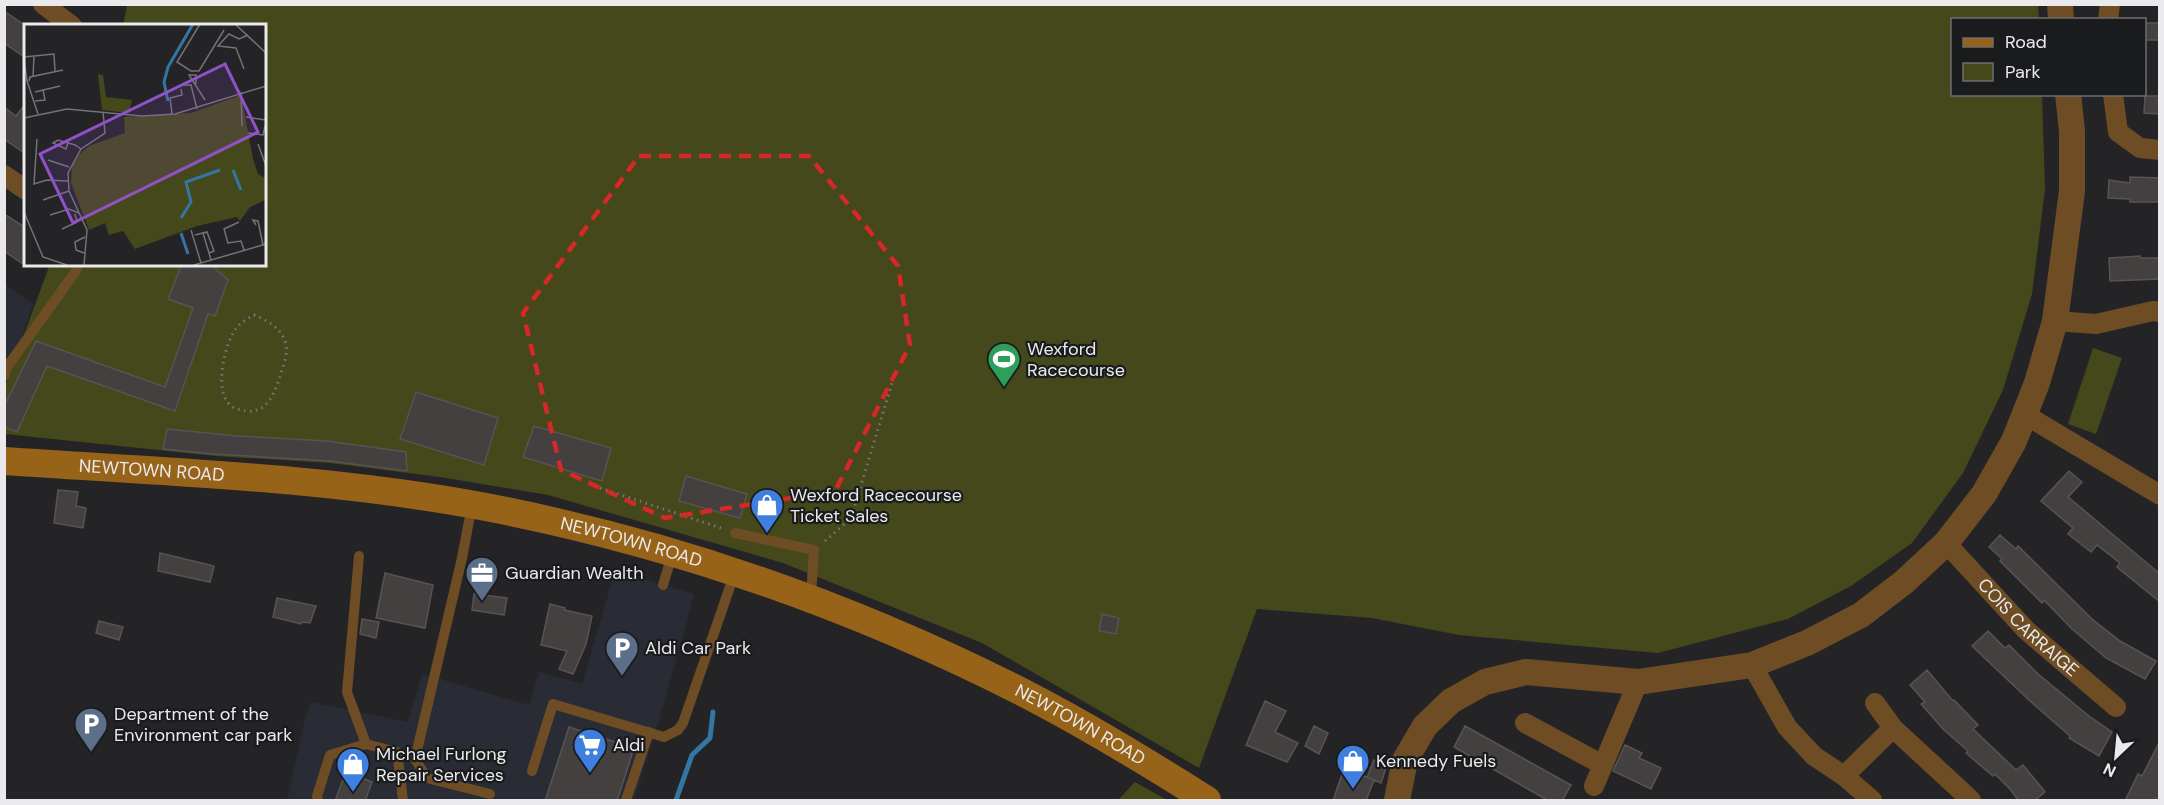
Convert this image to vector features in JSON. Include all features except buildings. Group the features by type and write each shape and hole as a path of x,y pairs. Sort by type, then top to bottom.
{"main road":[{"name":"NEWTOWN ROAD","path":"4,461 315,484 472,505 620,536 735,572 895,633 1021,692 1114,744 1208,801"}],"street":[{"path":"43,4 69,24"},
{"path":"1397,801 1405,760 1425,726 1451,701 1485,682 1526,672 1638,682 1752,664 1807,643 1861,615 1904,582 1946,543 1984,494 2013,441 2037,383 2055,321 2072,191 2072,130 2068,96"},
{"path":"2113,96 2118,132 2140,148 2160,150"},
{"path":"4,176 24,189"},
{"path":"2055,321 2096,324 2153,311 2160,312"},
{"path":"2024,414 2160,495"},
{"name":"COIS CARRAIGE","path":"1946,543 2026,630 2116,707"},
{"path":"1752,664 1787,727 1814,756 1844,776 1872,801"},
{"path":"1594,786 1638,682"},
{"path":"1875,703 1893,728 1971,801"},
{"path":"1526,723 1603,765"},
{"path":"1844,776 1893,728"}],"lane":[{"path":"4,376 7,367 78,266"},
{"path":"472,505 462,558 415,759 427,778 490,794"},
{"path":"735,533 814,550 811,600"},
{"path":"663,585 673,551"},
{"path":"358,556 347,692 366,744"},
{"path":"532,771 553,704 664,737 678,730 683,723 735,572"},
{"path":"626,801 649,732"},
{"path":"318,801 317,796 330,755 366,744 397,752 403,801"}],"path":[{"path":"254,315 263,318 269,324 280,332 286,343 286,354 276,389 270,402 259,410 245,411 232,407 225,400 222,391 224,356 230,340 237,326 254,315"},
{"path":"814,550 851,518 893,380"},
{"path":"600,488 735,533"}],"highlighted area":[{"path":"639,156 809,156 898,266 910,345 835,491 665,518 561,470 523,313"}],"shaded area":[{"path":"5,284 33,304 5,386"},
{"path":"615,571 694,594 660,718 634,800 287,800 304,723 311,702 408,722 422,674 529,705 539,672 582,684"}],"green space":[{"name":"Wexford Racecourse","path":"127,5 2038,5 2039,18 1951,18 1951,96 2042,96 2045,189 2032,294 2003,390 1963,473 1912,543 1851,586 1788,619 1658,653 1459,635 1372,618 1257,609 1199,768 982,643 783,563 548,495 440,477 330,463 216,456 5,434 5,386 49,266 266,266 266,24 123,24"},
{"path":"2093,348 2122,358 2096,434 2068,424"},
{"path":"1135,782 1167,800 1118,800"}],"waterway":[{"path":"676,800 692,755 710,738 713,712"}],"place":[{"name":"Wexford Racecourse","path":"1004,388"},
{"name":"Wexford Racecourse Ticket Sales","path":"767,534"},
{"name":"Guardian Wealth","path":"482,602"},
{"name":"Aldi Car Park","path":"622,677"},
{"name":"Department of the Environment car park","path":"91,753"},
{"name":"Aldi","path":"590,774"},
{"name":"Kennedy Fuels","path":"1353,790"},
{"name":"Michael Furlong Repair Services","path":"353,793"}]}
